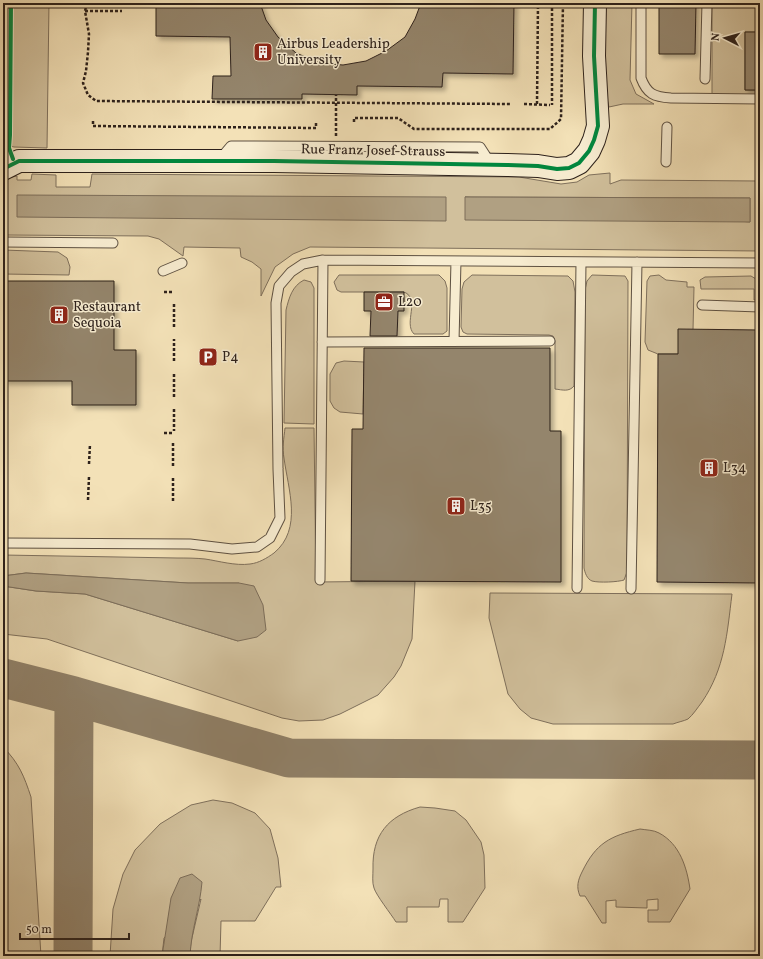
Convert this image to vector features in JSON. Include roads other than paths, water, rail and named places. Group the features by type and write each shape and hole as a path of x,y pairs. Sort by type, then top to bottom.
{"street":[{"name":"Rue Franz Josef Strauss","path":"7,161 218,161 492,164 538,166 557,169 569,168 579,163 589,151 598,126 594,56 595,3"}],"lane":[{"path":"641,3 641,78 645,87 651,93 658,97 671,98 760,99"},
{"path":"705,79 707,3"},
{"path":"666,162 667,127"},
{"path":"218,161 231,146 480,148 492,164"},
{"path":"3,242 113,244"},
{"path":"320,580 323,260"},
{"path":"3,543 190,544 232,549 257,547 270,538 280,518 276,303 279,286 291,272 303,264 323,260 760,263"},
{"path":"454,341 456,262"},
{"path":"577,588 581,262"},
{"path":"631,589 637,262"},
{"path":"164,271 182,263"},
{"path":"702,305 760,307"},
{"path":"322,342 550,341"}],"place":[{"name":"Airbus Leadership University","path":"263,52"},
{"name":"L20","path":"384,302"},
{"name":"Restaurant Sequoia","path":"59,315"},
{"name":"P4","path":"208,357"},
{"name":"L34","path":"709,468"},
{"name":"L35","path":"456,506"}]}
